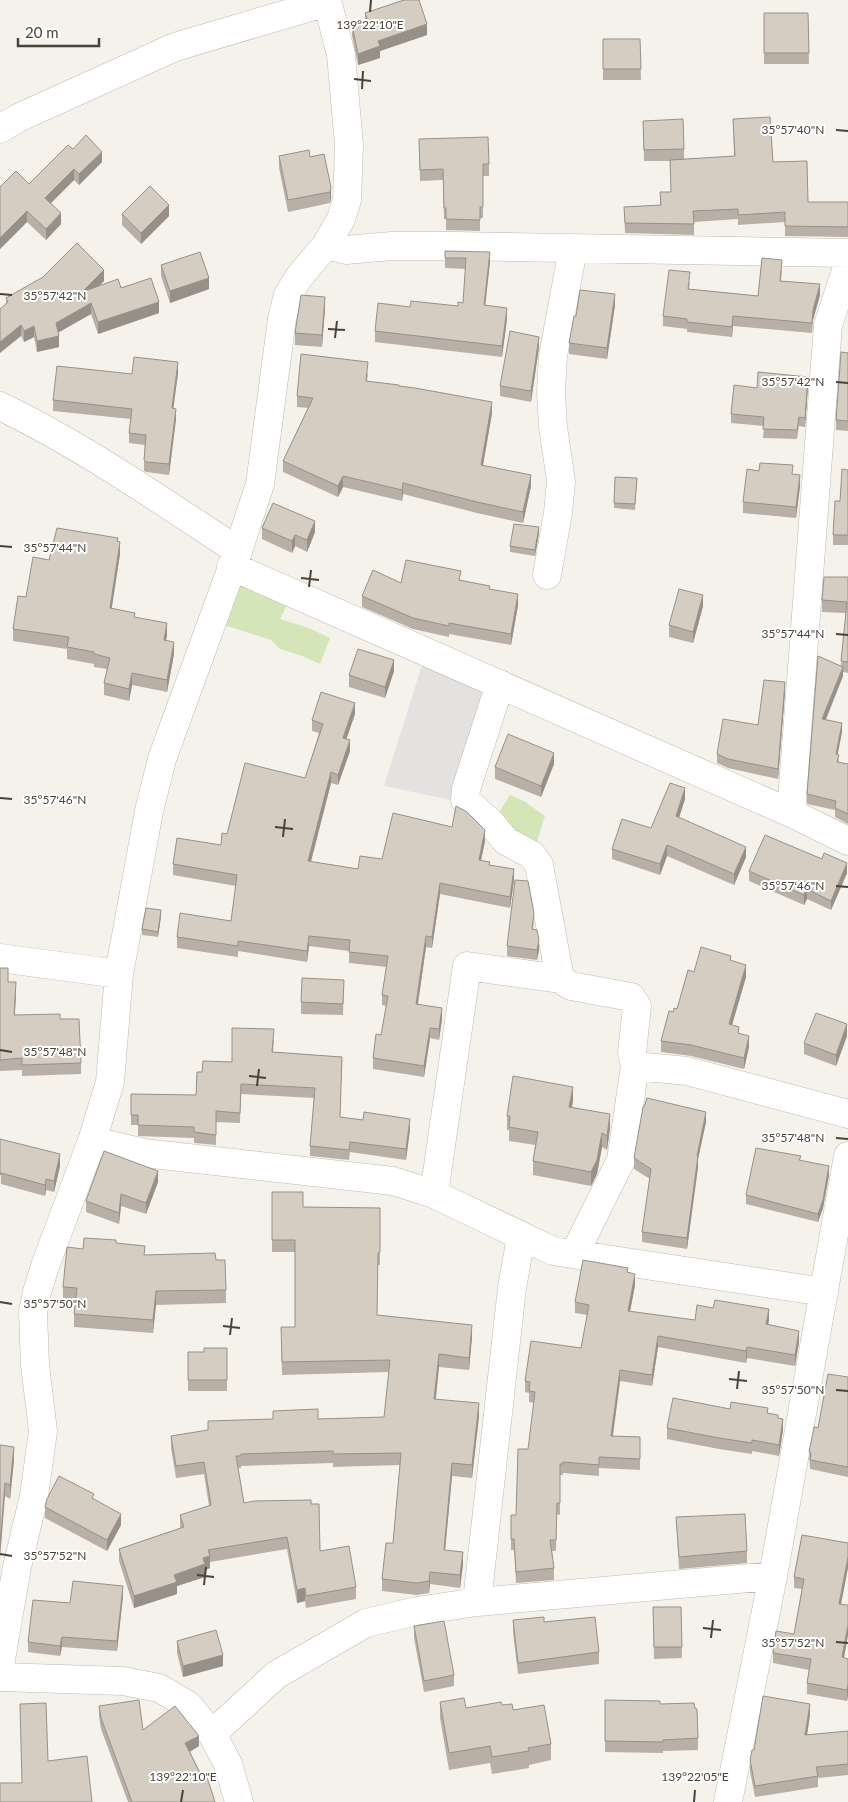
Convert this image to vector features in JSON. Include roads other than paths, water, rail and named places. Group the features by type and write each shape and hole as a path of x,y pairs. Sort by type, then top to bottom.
{"street":[{"path":"0,129 18,118 175,47 327,1 341,55 349,145 347,200 341,219 326,245 299,277 288,296 282,319 260,484 162,759 149,811 119,974 110,1082 92,1141 45,1266 33,1312 35,1365 43,1431 34,1496 18,1567 0,1665"},
{"path":"326,245 346,250 392,246 848,253"},
{"path":"547,575 558,513 561,481 553,427 551,392 553,365 573,249"},
{"path":"791,813 828,325 848,265"},
{"path":"0,406 116,472 234,558 500,684 791,813 848,841"},
{"path":"500,684 466,789 465,800 491,823 506,841 532,855 539,865 560,979"},
{"path":"0,958 119,974"},
{"path":"434,1194 467,966 560,979 571,986 631,997 637,1006 632,1053 635,1066 621,1160 574,1253"},
{"path":"635,1066 687,1072 848,1114"},
{"path":"92,1141 144,1153 393,1181 434,1194 553,1251 824,1292"},
{"path":"728,1802 773,1576 848,1156"},
{"path":"478,1602 512,1288 521,1237"},
{"path":"212,1734 276,1675 366,1622 417,1611 478,1602 773,1576"},
{"path":"0,1677 123,1681 159,1688 188,1705 212,1734 228,1764 239,1802"}]}
